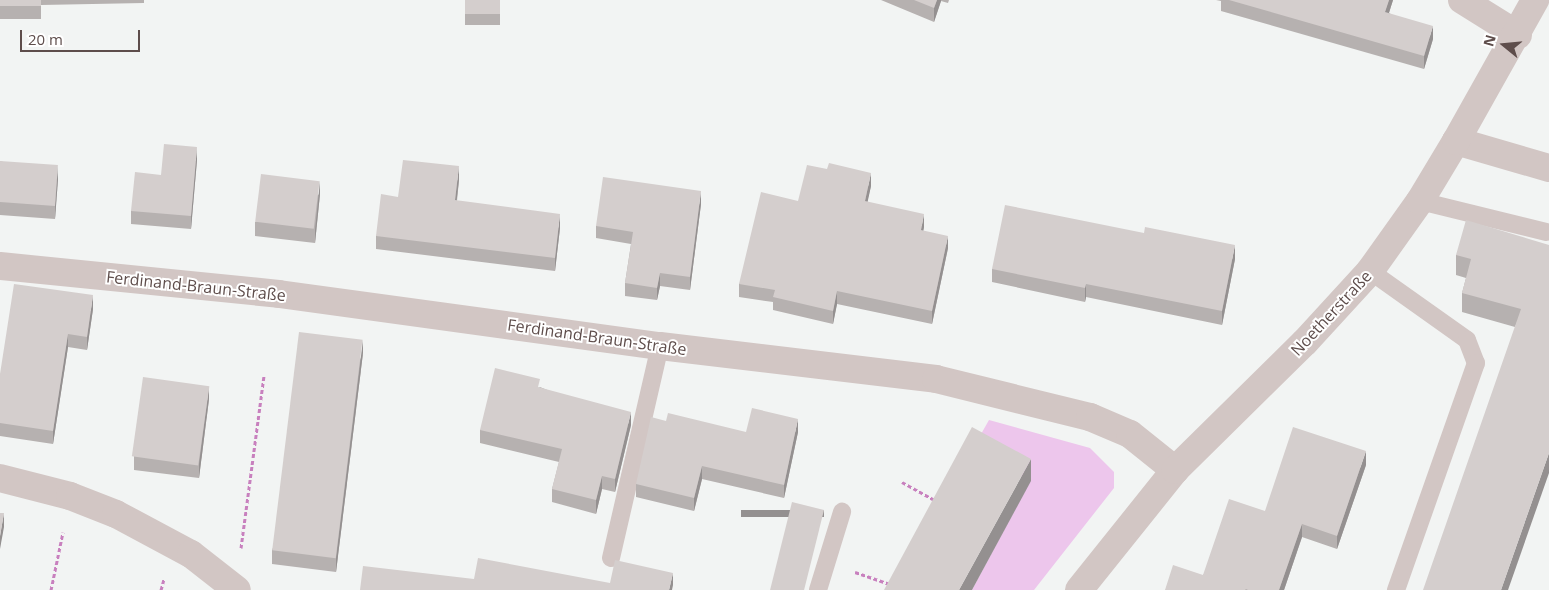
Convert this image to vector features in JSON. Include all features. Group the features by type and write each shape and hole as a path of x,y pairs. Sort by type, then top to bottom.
{"street":[{"path":"1462,0 1518,35"},
{"name":"Noetherstraße","path":"1079,590 1175,470 1305,342 1370,271 1420,200 1456,141 1518,35 1535,0"},
{"path":"1456,141 1549,168"},
{"name":"Ferdinand-Braun-Straße","path":"0,266 279,294 660,346 936,379 1090,417 1130,434 1175,470"},
{"path":"0,478 70,496 156,534 230,584"}],"lane":[{"path":"1420,200 1546,232"},
{"path":"1370,271 1467,340 1476,363 1396,590"},
{"path":"611,558 660,346"},
{"path":"818,590 842,512"}],"path":[{"path":"230,584 242,545 264,376"},
{"path":"902,482 935,500"},
{"path":"931,508 940,492"},
{"path":"51,590 70,496"},
{"path":"886,590 894,576"}],"shaded area":[{"path":"989,420 1090,448 1114,472 1114,488 1034,590 972,590 1030,481 972,450"}],"building":[{"path":"0,0 41,0 41,6 0,6"},
{"path":"465,0 500,0 500,14 465,14"},
{"path":"914,0 937,0 934,8"},
{"path":"1229,0 1389,0 1385,12 1433,26 1424,56"},
{"path":"164,144 197,147 191,216 131,211 135,172 161,175"},
{"path":"403,160 459,166 455,200 560,214 555,258 376,236 381,194 398,197"},
{"path":"0,161 58,165 55,206 0,202"},
{"path":"829,163 871,173 865,201 924,214 921,230 948,236 932,311 837,291 833,311 773,297 775,290 739,284 761,192 798,201 807,165 827,169"},
{"path":"261,174 320,181 314,229 255,222"},
{"path":"603,177 701,191 690,277 660,273 657,288 625,283 633,232 596,226"},
{"path":"1005,205 1144,233 1145,227 1235,245 1222,311 1086,284 1085,288 992,269"},
{"path":"1466,220 1549,245 1549,453 1501,590 1423,590 1521,309 1462,293 1471,259 1456,255"},
{"path":"14,284 93,295 87,337 68,334 53,431 0,423 0,374"},
{"path":"299,332 363,340 336,558 272,550"},
{"path":"495,368 540,379 538,387 631,412 615,479 602,476 596,500 552,489 562,449 480,430"},
{"path":"143,377 209,386 198,466 132,456"},
{"path":"752,408 798,419 784,485 702,466 694,498 636,484 651,417 666,421 668,413 746,432"},
{"path":"972,427 1031,459 959,590 884,590"},
{"path":"1293,427 1366,451 1337,536 1302,524 1279,590 1165,590 1173,565 1203,575 1229,499 1265,511"},
{"path":"792,502 824,510 804,590 770,590"},
{"path":"0,513 4,513 0,536"},
{"path":"478,558 610,583 615,560 673,573 669,590 360,590 363,566 474,579"}]}
